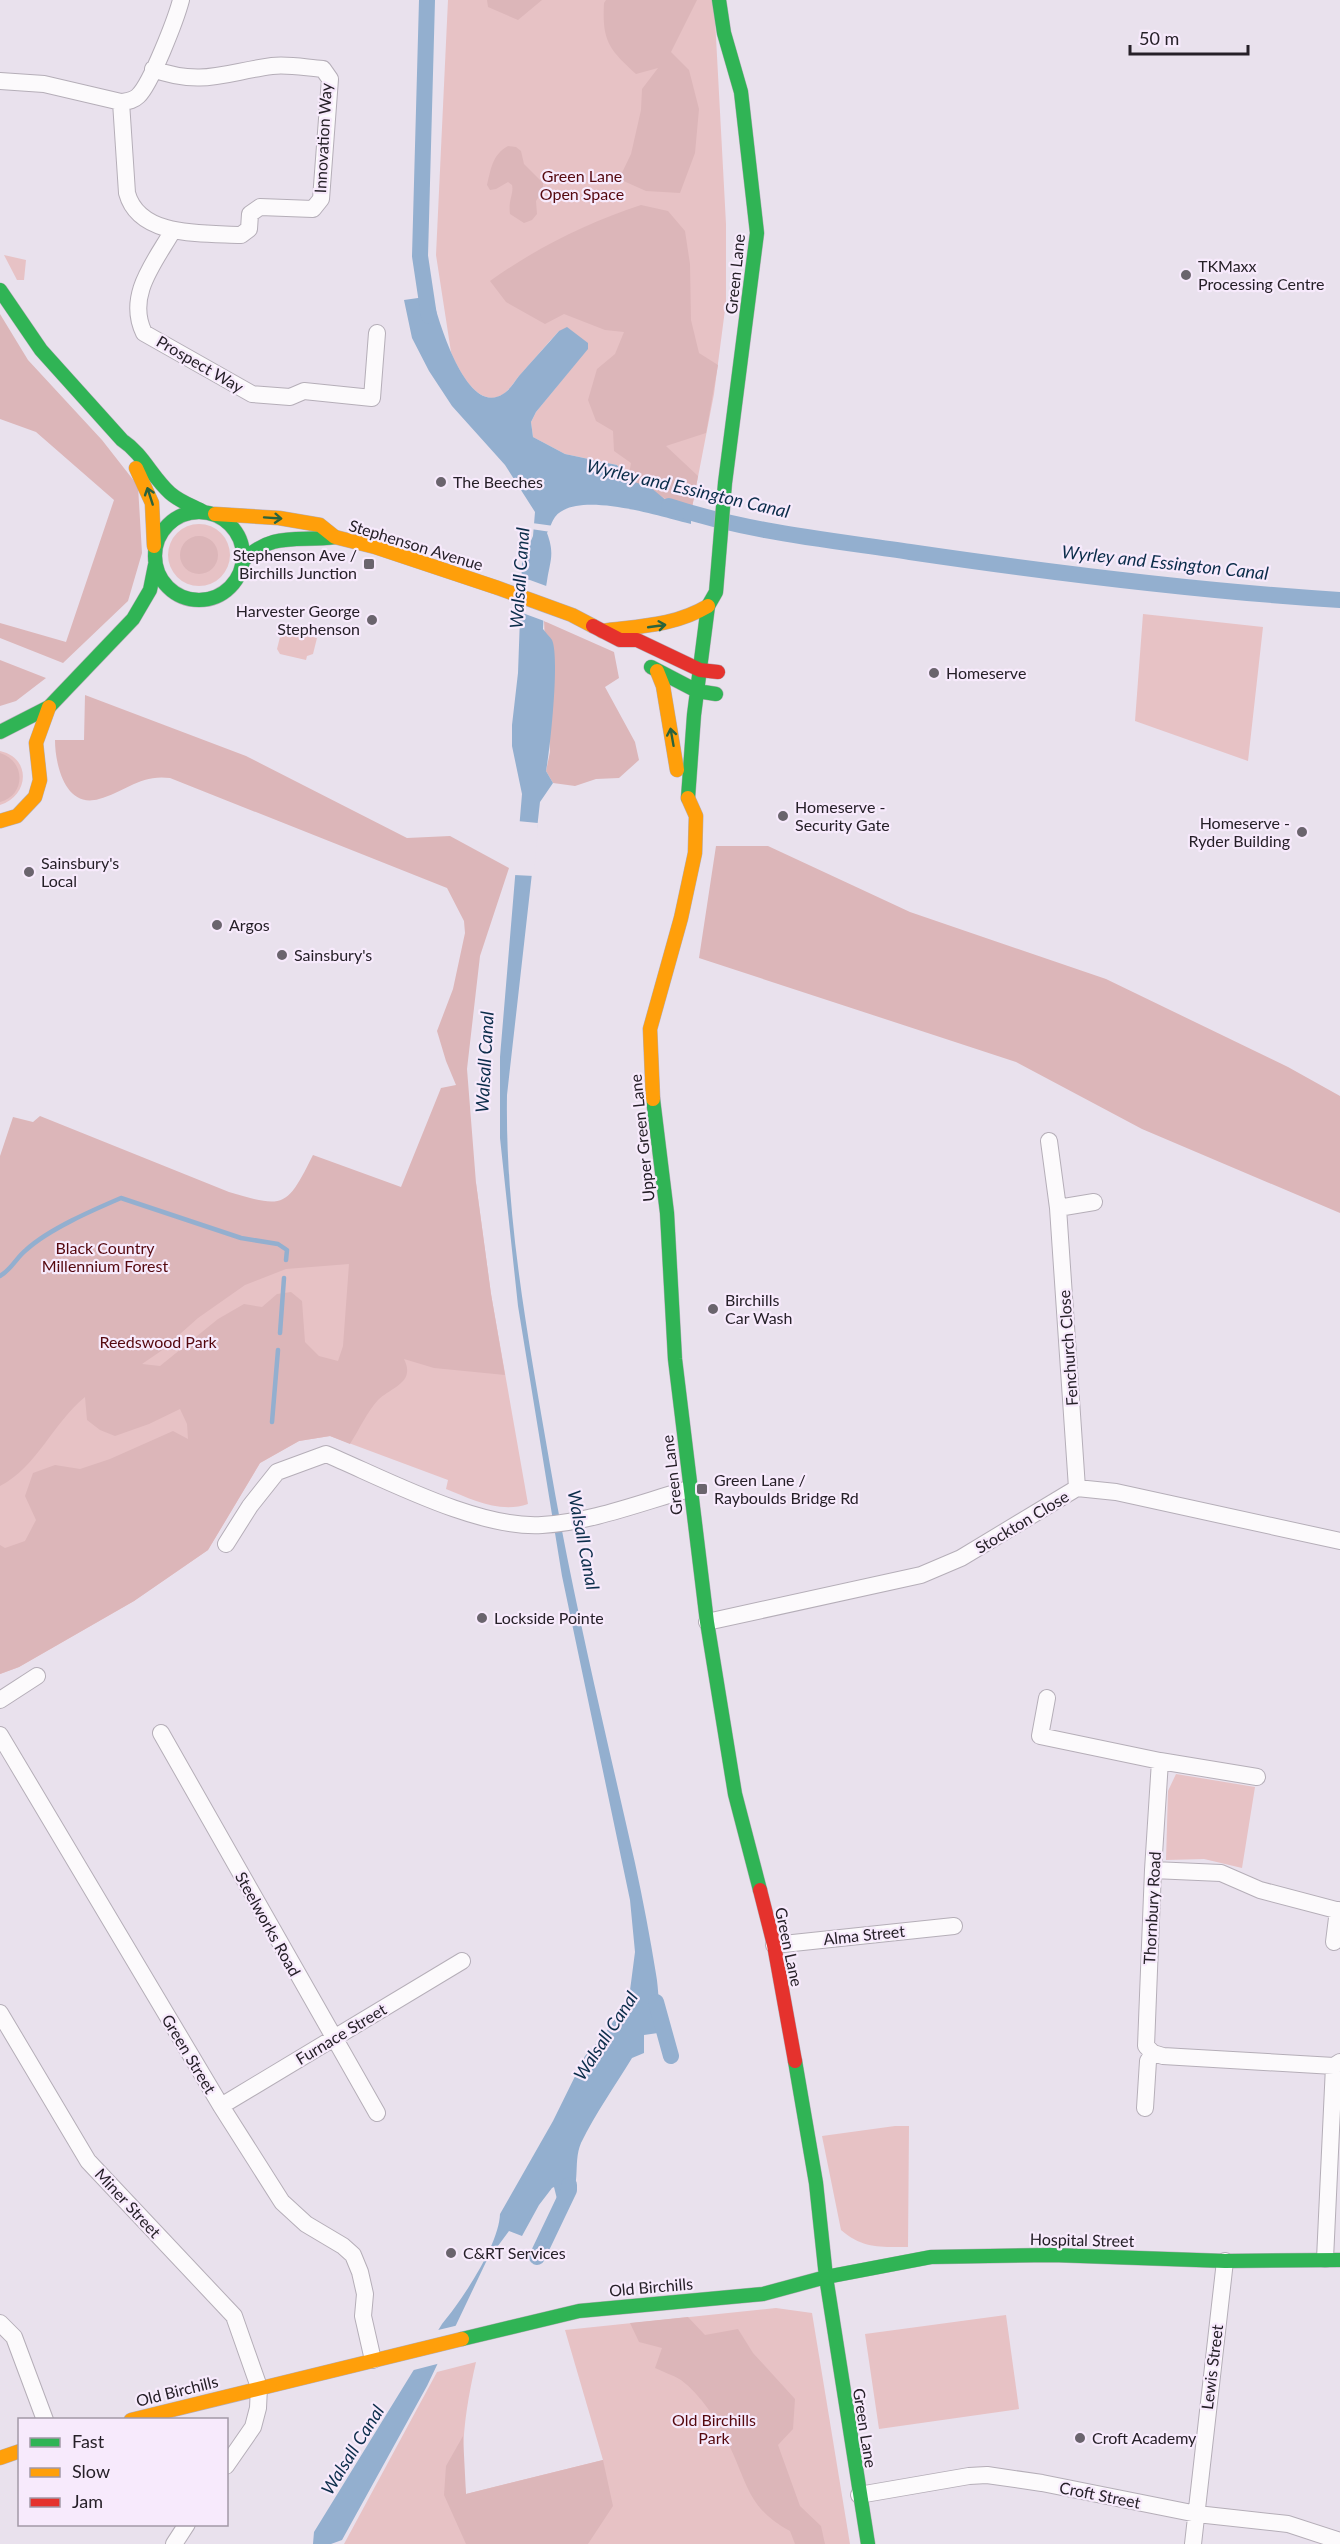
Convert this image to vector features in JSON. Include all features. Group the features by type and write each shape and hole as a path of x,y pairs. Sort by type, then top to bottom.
{"main road":[{"name":"Green Lane","path":"716,592 725,483 757,233 741,92 724,33 719,0"},
{"name":"Stephenson Avenue","path":"0,291 19,322 39,348 122,440 136,448 168,492 177,499 209,513 303,521 320,525 335,537"},
{"name":"Stephenson Avenue","path":"122,440 127,454 145,483 152,502 155,560"},
{"path":"0,733 49,707 133,619 150,590 157,540 165,527 176,518 189,512 209,513 227,522 237,533 243,546 243,561 239,575 231,587 212,598 190,599 160,607 133,619"},
{"name":"Stephenson Avenue","path":"243,561 252,549 271,539 318,540 335,537 375,547 565,612 620,640 635,657 657,671 697,692 716,694 718,667 700,670 637,640 620,640"},
{"path":"155,560 165,585 176,594 190,599"},
{"path":"687,792 708,606 716,592"},
{"path":"716,592 721,603 720,620"},
{"path":"602,631 627,627 663,626 698,613 708,606"},
{"path":"657,671 663,686 679,783 687,792"},
{"path":"715,710 716,694"},
{"path":"2,822 24,811 38,794 40,781 34,749 49,707"},
{"path":"0,733 21,740 28,746 38,763"},
{"name":"Upper Green Lane","path":"675,1359 667,1213 654,1120 650,1029 681,918 695,853 701,811 688,803 687,792"},
{"name":"Green Lane","path":"675,1359 689,1489 707,1622 735,1794 774,1945 816,2183 826,2277 868,2544"},
{"name":"Hospital Street","path":"826,2277 931,2257 1052,2255 1225,2261 1333,2260"},
{"name":"Old Birchills","path":"139,2418 579,2311 763,2294 826,2277"},
{"path":"0,2458 18,2452"}],"street":[{"path":"0,81 44,84 121,102 133,100 139,95 153,69 176,19 181,0"},
{"name":"Innovation Way","path":"121,102 127,194 130,205 139,215 172,232 241,235 249,229 250,214 260,207 313,209 321,199 330,79 323,69 284,65 214,78 186,77 153,69"},
{"name":"Prospect Way","path":"172,232 140,290 138,319 144,333 252,394 290,398 304,392 372,398 377,333"},
{"name":"Fenchurch Close","path":"1049,1141 1058,1208 1077,1488"},
{"path":"1058,1208 1094,1202"},
{"path":"226,1544 250,1506 277,1473 326,1454 450,1506 483,1518 514,1525 572,1521 689,1489"},
{"name":"Stockton Close","path":"707,1622 921,1575 961,1558 1077,1488 1116,1492 1340,1541"},
{"path":"0,1700 38,1676"},
{"path":"1047,1698 1040,1736 1160,1761 1257,1777"},
{"name":"Steelworks Road","path":"161,1733 377,2113"},
{"name":"Green Street","path":"0,1735 220,2106 282,2202 306,2224 343,2246 353,2255 365,2294 363,2316 373,2360"},
{"name":"Thornbury Road","path":"1145,2108 1148,2061 1154,2053 1146,2046 1160,1761"},
{"path":"1153,1869 1221,1873 1260,1890 1339,1911 1334,1942"},
{"name":"Alma Street","path":"774,1945 954,1926"},
{"name":"Furnace Street","path":"220,2106 462,1960"},
{"name":"Miner Street","path":"0,2013 88,2161 234,2316 259,2387"},
{"path":"1154,2053 1193,2058 1337,2064 1333,2260"},
{"name":"Lewis Street","path":"1194,2544 1225,2261"},
{"path":"0,2323 15,2337 44,2418"},
{"path":"228,2463 253,2427 258,2408 259,2387"},
{"name":"Croft Street","path":"859,2495 987,2475 1042,2483 1197,2514 1288,2524 1340,2541"},
{"path":"174,2544 186,2526"}],"green space":[{"name":"Green Lane Open Space","path":"448,0 714,0 726,224 726,302 714,394 691,513 628,480 617,465 565,454 533,437 531,422 536,412 588,348 559,331 508,390 493,398 485,397 470,385 454,359 436,255"},
{"path":"487,0 542,0 518,20 488,7"},
{"path":"606,0 697,0 671,52 689,70 699,109 695,153 680,193 646,191 619,179 631,154 641,110 642,89 658,68 636,74 619,58 606,35 604,3"},
{"path":"508,146 516,147 521,151 524,164 543,183 543,190 536,201 537,214 532,220 524,223 510,214 512,185 508,182 490,190 487,185 495,158"},
{"path":"641,205 668,211 685,231 690,264 691,320 699,353 718,365 706,433 666,446 698,476 691,513 628,480 631,463 614,451 613,431 596,421 588,400 597,369 615,354 624,332 605,330 564,314 545,324 506,302 490,281 563,237"},
{"path":"4,255 26,260 24,280 17,280"},
{"path":"0,314 28,360 102,440 138,486 142,553 128,601 63,663 0,638 0,623 66,642 114,500 36,432 0,419"},
{"path":"199,524 211,526 221,533 228,543 230,555 228,567 221,577 211,584 199,586 187,584 177,577 170,567 168,555 170,543 177,533 187,526"},
{"path":"199,536 206,537 212,542 217,548 217,562 212,568 206,573 199,574 192,573 186,568 181,562 180,555 181,548 186,542 192,537"},
{"path":"1143,614 1263,627 1248,761 1135,721"},
{"path":"544,621 614,652 619,678 605,687 635,742 639,760 619,778 596,779 575,786 553,783 546,771 550,752"},
{"path":"282,629 317,638 313,654 307,656 306,660 280,654 277,649"},
{"path":"0,660 46,678 16,701 0,706"},
{"name":"Black Country Millennium Forest","path":"85,695 246,756 407,838 450,836 509,868 480,956 467,1069 476,1183 505,1375 434,1368 404,1359 407,1374 404,1379 378,1400 350,1444 330,1436 299,1441 260,1463 208,1550 134,1601 19,1667 0,1674 0,1545 5,1548 25,1541 36,1520 25,1496 33,1473 55,1465 80,1469 110,1459 173,1431 188,1439 187,1424 180,1409 149,1424 115,1436 100,1430 87,1420 85,1397 63,1419 24,1468 0,1486 0,1156 13,1117 33,1122 40,1116 229,1192 262,1201 273,1201 290,1194 313,1155 401,1187 441,1088 456,1085 437,1031 453,989 465,933 464,921 447,888 170,778 159,777 141,781 99,799 87,800 78,797 64,782 57,761 55,740 84,740","holes":["349,1264 343,1346 338,1361 319,1356 305,1342 302,1301 291,1292 277,1294 262,1307 244,1304 218,1319 160,1366 142,1364 161,1351 198,1318 245,1285 286,1269"]},
{"path":"0,751 18,761 23,777 17,794 0,805"},
{"path":"0,753 15,763 20,778 15,793 0,802"},
{"path":"716,846 768,846 910,912 1106,979 1288,1067 1340,1096 1340,1213 1142,1129 1016,1062 699,958"},
{"name":"Black Country Millennium Forest","path":"476,1183 491,1294 528,1504 507,1507 476,1501 446,1489 448,1480 330,1436 299,1441 260,1463 208,1550 134,1601 19,1667 0,1674 0,1195 290,1223 387,1196"},
{"path":"1176,1774 1255,1787 1242,1868 1204,1859 1166,1860 1168,1791"},
{"path":"909,2126 908,2247 873,2246 857,2241 841,2230 822,2136"},
{"name":"Old Birchills Park","path":"776,2308 812,2313 850,2544 344,2544 437,2372 476,2362 463,2444 466,2494 603,2460 565,2330"},
{"path":"1006,2315 1019,2409 879,2429 865,2334"},
{"path":"688,2317 705,2335 738,2329 753,2353 795,2399 793,2429 778,2445 800,2506 821,2526 825,2544 795,2544 790,2531 765,2513 757,2504 728,2443 708,2408 681,2380 655,2368 662,2348 639,2342 630,2323"},
{"path":"463,2436 466,2494 603,2460 613,2506 588,2544 466,2544 444,2495 446,2466"}],"water":[{"name":"Walsall Canal","path":"432,296 440,324 456,362 477,392 490,398 508,390 559,331 567,327 588,343 588,349 536,412 531,422 533,437 565,454 617,465 628,480 650,487 667,501 691,513 691,524 620,507 581,505 566,509 555,517 547,533 551,557 545,593 543,629 552,640 555,683 546,771 553,783 540,802 507,1095 507,1142 514,1235 534,1373 569,1565 638,1877 656,1974 661,2017 671,2056 663,2035 658,2033 644,2035 644,2053 632,2058 581,2143 577,2159 576,2184 570,2199 565,2206 558,2203 554,2187 552,2188 539,2205 522,2236 509,2231 486,2262 427,2386 342,2540 331,2544 313,2544 314,2532 442,2324 478,2272 493,2241 500,2214 553,2121 585,2056 604,2035 629,1998 635,1952 630,1900 562,1576 518,1306 500,1138 500,1057 522,794 512,746 512,725 518,673 522,562 533,536 535,512 505,465 452,406 429,371 412,338 404,300"}],"pier":[{"path":"532,523 554,526 551,532 531,529"},
{"path":"519,576 549,587 547,622 517,611"},
{"path":"517,821 538,823 534,876 514,875"},
{"path":"459,2325 441,2363 410,2371 434,2331"}],"waterway":[{"name":"Wyrley and Essington Canal","path":"427,0 420,256 429,316"},
{"name":"Wyrley and Essington Canal","path":"669,506 758,529 964,560 1178,586 1340,600"},
{"path":"0,1276 36,1242 72,1221 121,1198 241,1238 278,1244 287,1250 286,1260"},
{"path":"280,1333 284,1278"},
{"path":"272,1422 278,1350"},
{"path":"656,2002 671,2056"},
{"path":"537,2257 569,2190 569,2185"}],"traffic: fast":[{"path":"688,798 694,715 708,606 716,592 725,483 757,233 741,92 724,33 719,0"},
{"path":"0,290 41,350 122,440 136,452 164,487 178,499 204,512"},
{"path":"199,512 224,519 236,531 243,556 236,581 224,593 199,600 174,593 162,581 155,556 162,531 174,519 199,512"},
{"path":"243,561 264,545 275,542 335,537"},
{"path":"0,732 49,707 133,619 150,590 155,565"},
{"path":"651,667 697,691 716,694"},
{"path":"653,1099 667,1213 675,1359 707,1622 735,1794 760,1890"},
{"path":"795,2061 816,2183 826,2277 868,2544"},
{"path":"462,2339 579,2311 763,2294 826,2277 931,2257 1052,2255 1225,2261 1340,2260"}],"traffic: slow":[{"path":"136,468 152,503 154,546"},
{"path":"215,514 279,518 320,525 335,537 375,547 498,588 572,615 593,626"},
{"path":"602,631 670,621 708,606"},
{"path":"657,671 663,686 677,770"},
{"path":"0,821 17,816 35,797 40,780 36,743 49,707"},
{"path":"653,1099 650,1029 681,918 695,853 696,816 688,798"},
{"path":"139,2418 462,2339"},
{"path":"0,2458 18,2452"}],"traffic: jam":[{"path":"593,626 620,640 637,640 700,670 718,672"},
{"path":"760,1890 774,1945 795,2061"}],"place":[{"name":"TKMaxx Processing Centre","path":"1186,275"},
{"name":"The Beeches","path":"441,482"},
{"name":"Stephenson Ave / Birchills Junction","path":"369,564"},
{"name":"Harvester George Stephenson","path":"372,620"},
{"name":"Homeserve","path":"934,673"},
{"name":"Homeserve - Security Gate","path":"783,816"},
{"name":"Homeserve - Ryder Building","path":"1302,832"},
{"name":"Sainsbury's Local","path":"29,872"},
{"name":"Argos","path":"217,925"},
{"name":"Sainsbury's","path":"282,955"},
{"name":"Birchills Car Wash","path":"713,1309"},
{"name":"Green Lane / Rayboulds Bridge Rd","path":"702,1489"},
{"name":"Lockside Pointe","path":"482,1618"},
{"name":"C&RT Services","path":"451,2253"},
{"name":"Croft Academy","path":"1080,2438"}],"park label":[{"name":"Reedswood Park","path":"158,1342"}]}
